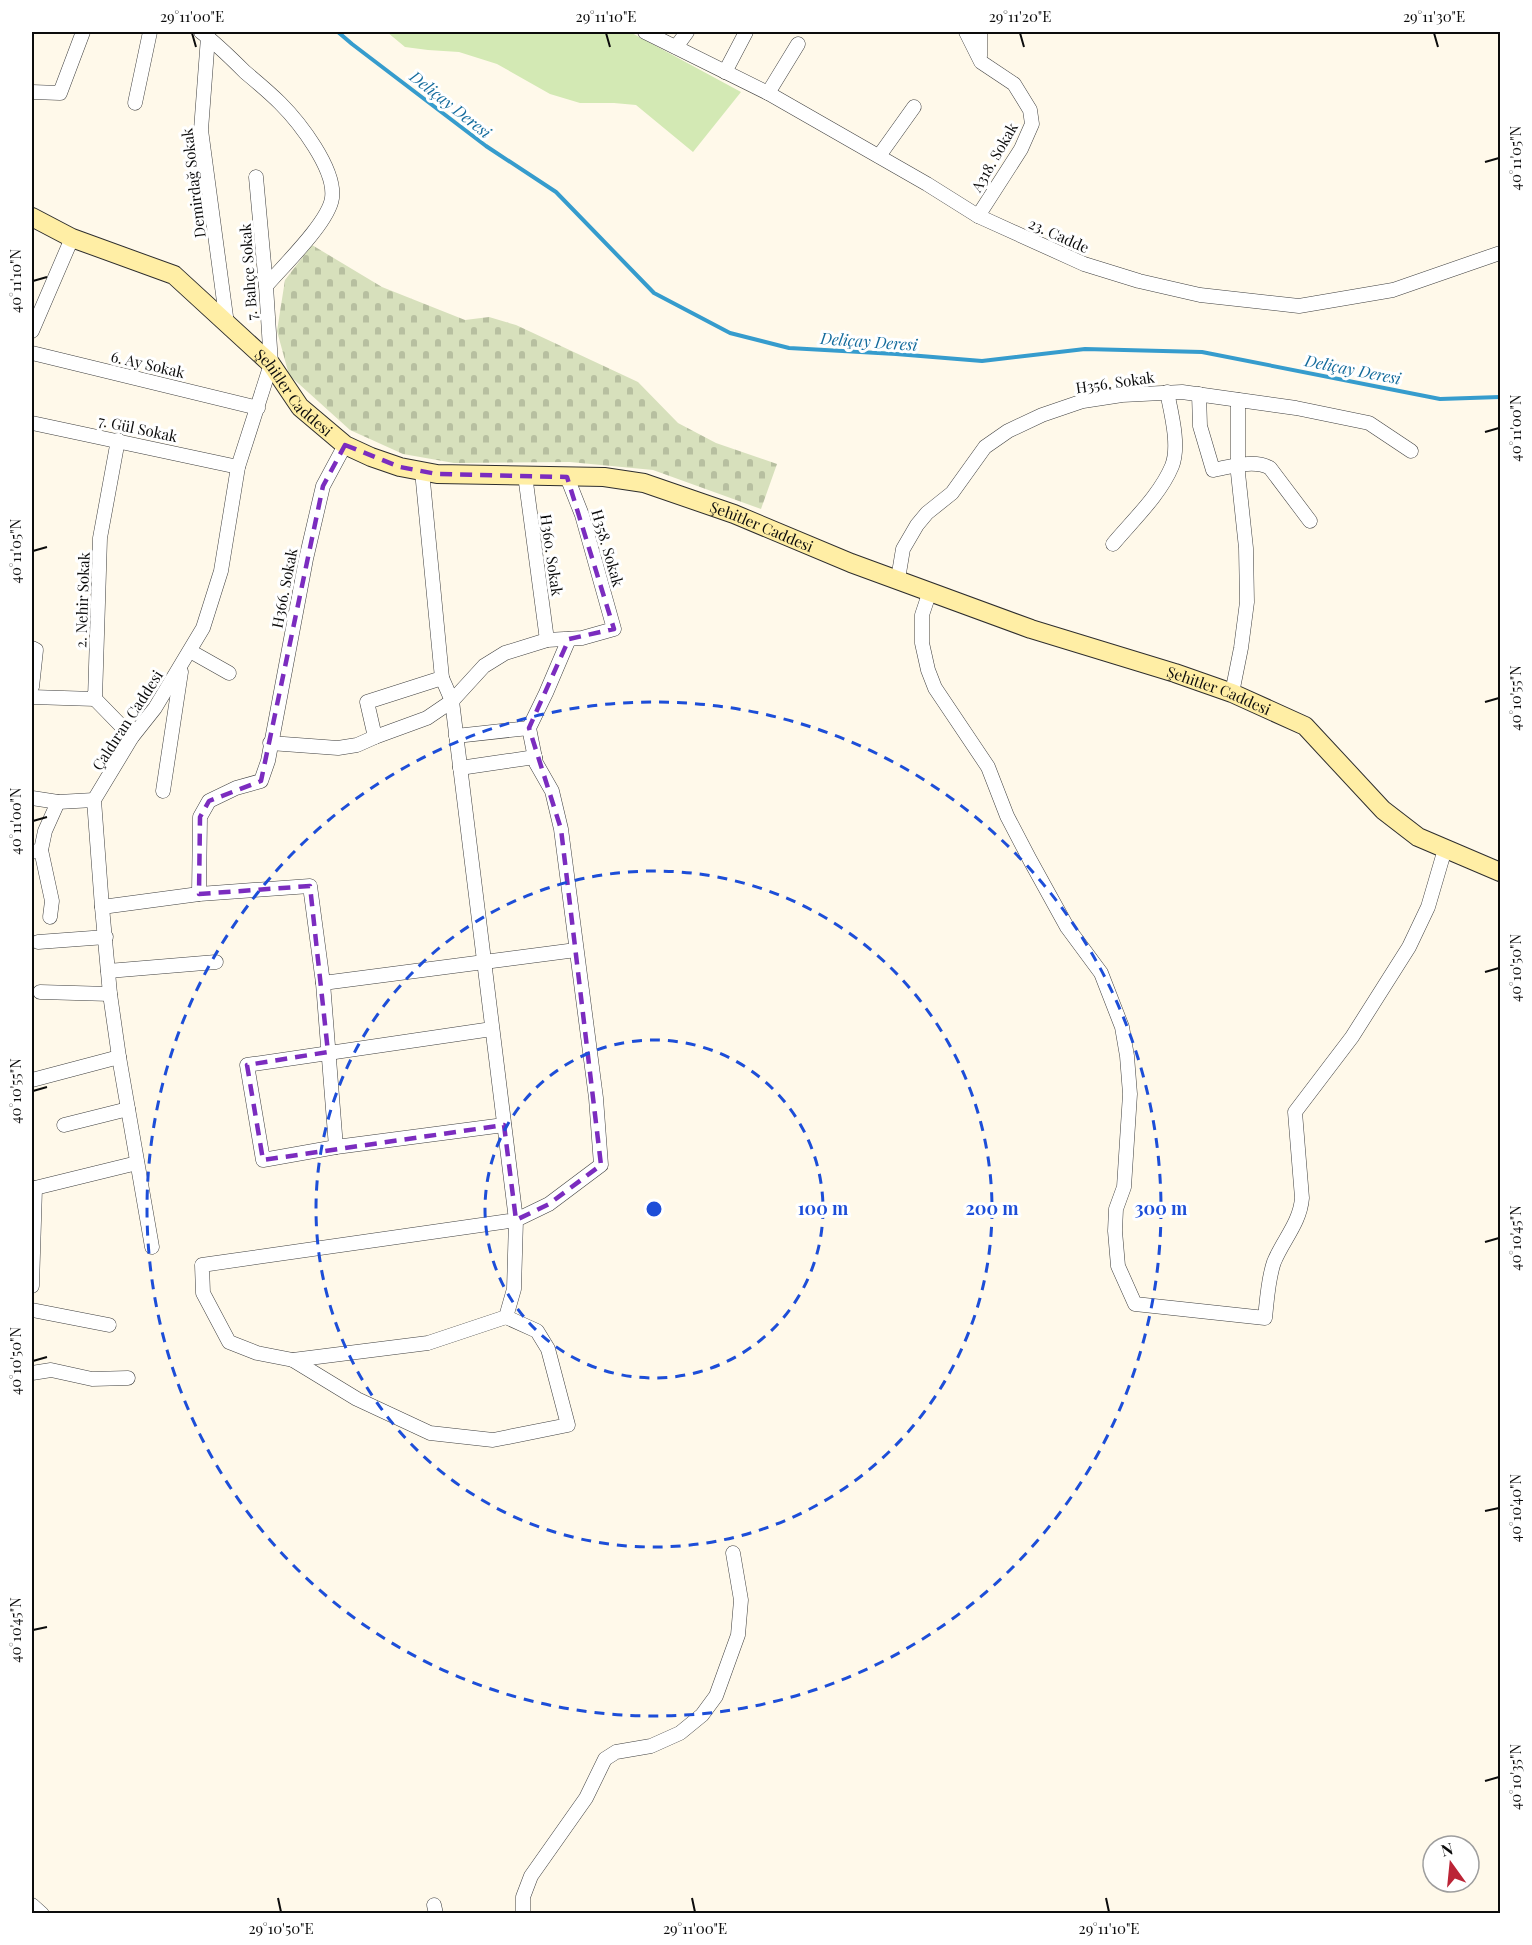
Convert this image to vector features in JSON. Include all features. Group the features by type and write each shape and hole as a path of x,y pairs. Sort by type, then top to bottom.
{"street":[{"path":"32,92 60,93 83,32"},
{"path":"135,103 150,32"},
{"name":"23. Cadde","path":"645,32 768,93 978,216 1084,264 1139,281 1200,295 1299,306 1393,290 1500,253"},
{"path":"676,47 687,32"},
{"path":"725,72 746,32"},
{"name":"A318. Sokak","path":"966,32 981,62 1014,84 1030,110 1032,124 1021,148 978,216"},
{"path":"980,32 981,62"},
{"path":"204,34 281,104 322,159 332,185 332,199 324,216 311,235 266,286"},
{"name":"Demirdağ Sokak","path":"204,34 201,130 227,324"},
{"path":"768,93 798,44"},
{"path":"879,156 914,107"},
{"name":"7. Bahçe Sokak","path":"256,177 271,364"},
{"name":"Şehitler Caddesi","path":"32,217 72,238 174,274 271,364 300,407 345,445 371,457 400,467 437,474 604,477 644,483 734,514 850,563 1031,629 1232,693 1305,726 1383,810 1418,837 1500,872"},
{"path":"32,331 72,238"},
{"name":"6. Ay Sokak","path":"32,353 258,408"},
{"name":"Çaldıran Caddesi","path":"94,800 132,737 155,708 202,628 220,570 238,467 271,364"},
{"path":"1113,544 1150,502 1172,465 1174,429 1167,392"},
{"name":"H356. Sokak","path":"898,579 903,549 917,525 927,513 952,493 985,447 1000,436 1042,415 1083,401 1122,395 1167,392 1199,394 1296,408 1369,423 1411,451"},
{"path":"1199,394 1200,426 1213,470 1255,464 1270,468 1310,521"},
{"path":"1232,693 1247,602 1246,548 1238,466 1238,400"},
{"name":"7. Gül Sokak","path":"32,423 238,467"},
{"name":"2. Nehir Sokak","path":"95,699 100,538 118,440"},
{"name":"H366. Sokak","path":"198,894 200,817 208,801 236,788 261,781 268,761 306,559 323,486 345,445"},
{"path":"422,471 442,678 452,701 516,1220 514,1289 506,1317"},
{"name":"H360. Sokak","path":"525,475 548,640"},
{"name":"H358. Sokak","path":"567,477 582,515 614,629 582,638 569,639"},
{"path":"930,591 922,615 922,643 935,688 988,767 1007,816 1025,852 1067,927 1101,973 1122,1027 1130,1094 1124,1187 1116,1209 1115,1232 1118,1266 1135,1304 1265,1318 1271,1271 1295,1225 1301,1207 1295,1112 1352,1037 1409,947 1428,907 1445,849"},
{"path":"270,743 338,748 357,745 427,718 452,701 484,666 505,653 548,640 569,639 529,728 536,763 552,791 561,829 596,1098 601,1165 549,1204 516,1220 202,1265 203,1293 229,1342 257,1353 292,1360 428,1342 506,1317 537,1331 548,1349 568,1425 493,1440 430,1432 357,1399 292,1360"},
{"path":"32,648 36,650 32,687"},
{"path":"190,651 229,673"},
{"path":"163,791 182,664"},
{"path":"375,737 367,702 442,678"},
{"path":"32,697 95,699 132,737"},
{"path":"456,736 529,728"},
{"path":"460,768 535,758"},
{"path":"32,798 58,801 94,800 110,994 152,1247"},
{"path":"50,917 52,901 36,851 58,801"},
{"path":"102,907 198,894 310,886 323,983 336,1147"},
{"path":"38,942 105,937"},
{"path":"323,983 576,950"},
{"path":"108,971 216,962"},
{"path":"40,992 110,994"},
{"path":"492,1029 247,1065 263,1160 336,1147 504,1125"},
{"path":"32,1080 119,1057"},
{"path":"64,1125 128,1109"},
{"path":"32,1286 33,1186 137,1163"},
{"path":"32,1310 109,1325"},
{"path":"32,1373 51,1370 92,1379 128,1378"},
{"path":"523,1914 523,1897 531,1876 586,1798 605,1759 616,1752 651,1746 680,1733 702,1715 716,1696 738,1635 741,1600 733,1553"},
{"path":"32,1905 42,1914"}],"highlighted area":[{"path":"345,445 400,467 437,474 567,477 614,629 569,639 529,728 561,829 601,1165 549,1204 516,1220 504,1125 263,1160 247,1065 328,1052 310,886 199,894 200,817 209,801 261,781 323,486"}],"green space":[{"path":"387,32 630,32 741,92 693,152 636,105 580,103 550,94 497,64 459,52 405,47"},
{"path":"312,245 382,287 465,320 489,317 516,325 638,382 678,423 716,443 777,464 761,509 653,470 570,462 454,463 403,454 350,430 289,375 277,331 285,280"}],"waterway":[{"name":"Deliçay Deresi","path":"338,32 486,146 556,192 654,293 730,333 789,348 982,361 1085,349 1202,352 1440,399 1500,397"}]}
